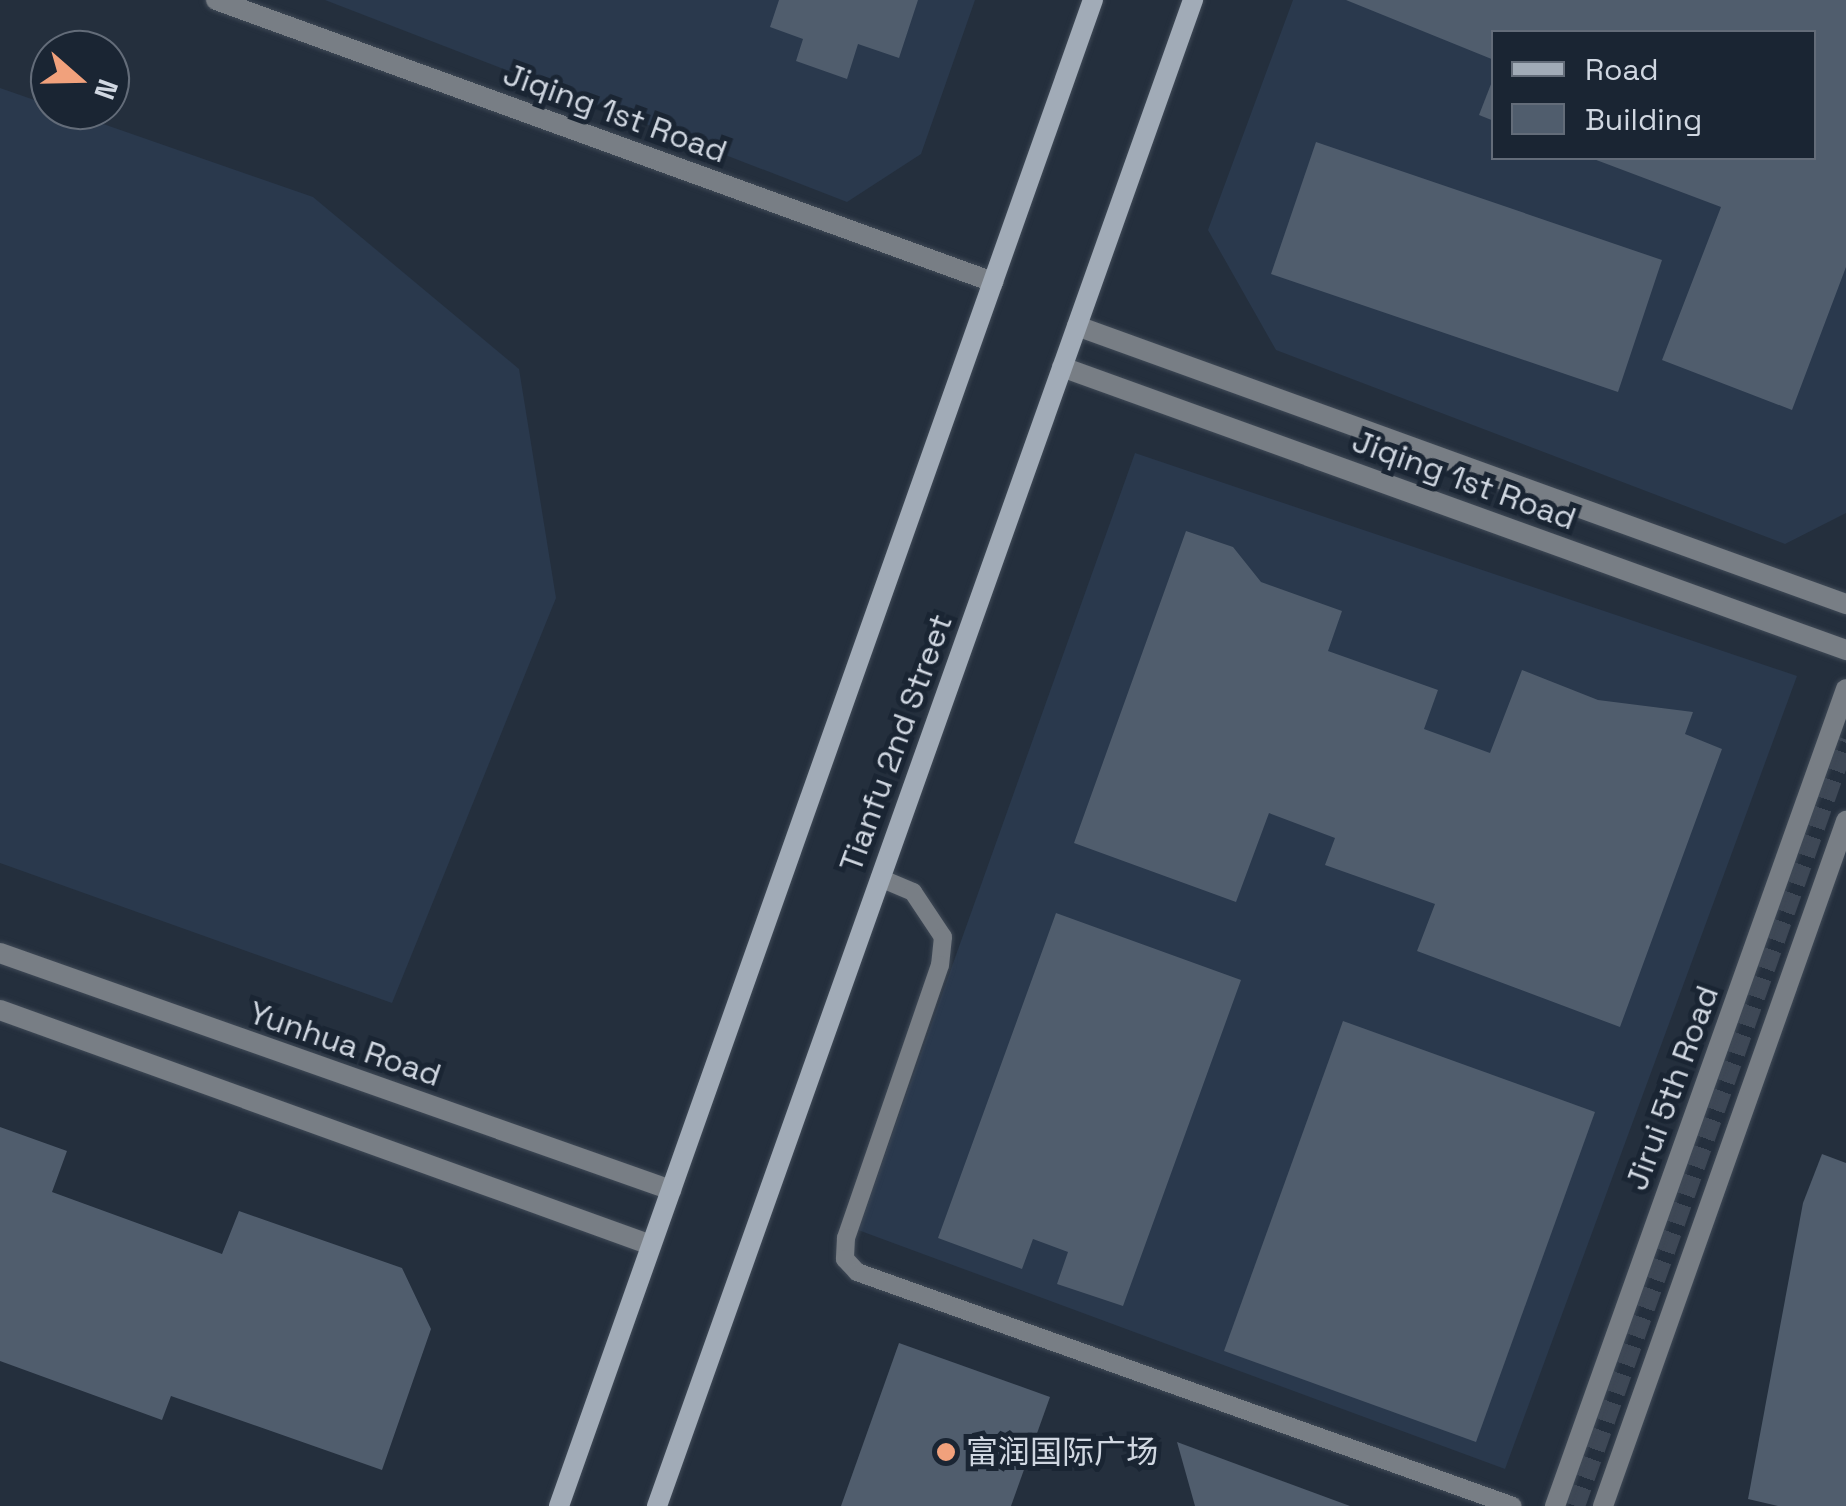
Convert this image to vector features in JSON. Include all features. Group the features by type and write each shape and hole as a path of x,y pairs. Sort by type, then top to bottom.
{"main road":[{"name":"Tianfu 2nd Street","path":"558,1506 1093,0"},
{"name":"Tianfu 2nd Street","path":"656,1506 1193,0"}],"street":[{"name":"Jiqing 1st Road","path":"216,0 993,282"},
{"name":"Jiqing 1st Road","path":"1077,326 1846,604"},
{"name":"Jiqing 1st Road","path":"1062,367 1846,650"},
{"name":"Jirui 5th Road","path":"1555,1506 1846,689"},
{"path":"1603,1506 1846,822"},
{"name":"Yunhua Road","path":"0,953 671,1190"},
{"path":"0,1010 652,1244"}],"lane":[{"path":"880,878 913,892 943,937 940,965 846,1238 845,1259 857,1272 1513,1506"}],"shaded area":[{"path":"325,0 975,0 921,154 847,202"},
{"path":"1293,0 1846,0 1846,513 1785,544 1276,350 1208,230"},
{"path":"0,88 30,98 30,130 121,130 313,197 519,369 556,598 392,1003 0,863"},
{"path":"1135,453 1797,676 1505,1469 858,1230"}],"building":[{"path":"779,0 918,0 899,58 858,44 847,79 796,61 803,39 770,27"},
{"path":"1346,0 1846,0 1846,267 1792,410 1662,360 1721,207 1596,160 1816,160 1816,30 1491,30 1491,59"},
{"path":"1491,84 1491,120 1479,115"},
{"path":"1316,142 1662,260 1618,392 1271,274"},
{"path":"1186,531 1233,547 1261,582 1342,611 1328,651 1438,690 1424,729 1490,753 1522,670 1598,700 1693,712 1685,734 1722,749 1620,1027 1417,951 1435,904 1325,865 1335,838 1269,813 1236,902 1074,843"},
{"path":"1056,913 1241,980 1123,1306 1057,1284 1068,1252 1033,1239 1022,1269 938,1238"},
{"path":"1343,1021 1595,1112 1476,1442 1224,1351"},
{"path":"0,1127 67,1151 52,1192 222,1254 239,1211 402,1268 431,1329 382,1470 171,1396 162,1420 0,1361"},
{"path":"1822,1154 1846,1163 1846,1506 1778,1506 1748,1499 1803,1203"},
{"name":"富润国际广场","path":"899,1343 1050,1397 1011,1506 841,1506"},
{"path":"1177,1442 1350,1506 1195,1506"}],"tunnel":[{"path":"1575,1506 1846,740"}],"place":[{"name":"富润国际广场","path":"946,1452"}]}
